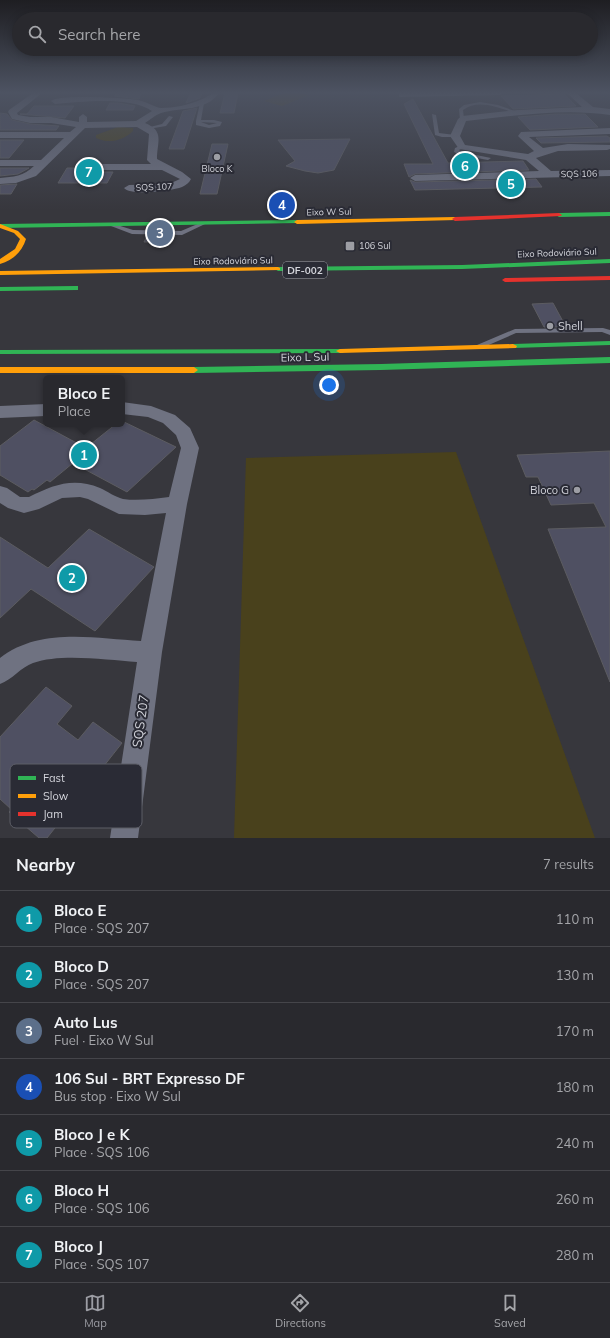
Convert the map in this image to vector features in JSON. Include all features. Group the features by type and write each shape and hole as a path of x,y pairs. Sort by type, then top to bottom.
{"main road":[{"name":"Eixo W Sul","path":"296,213 610,206"},
{"name":"Eixo W Sul","path":"0,226 337,222 610,214"},
{"path":"0,226 16,232 23,239 22,246 16,254 0,262"},
{"name":"Eixo Rodoviário Sul","path":"0,273 462,267 610,261"},
{"path":"499,280 610,278"},
{"path":"0,289 87,288"},
{"name":"Eixo L Sul","path":"0,352 344,351 610,343"},
{"name":"Eixo L Sul","path":"0,370 136,371 342,368 610,360"}],"street":[{"path":"0,181 26,177 32,174 75,132"},
{"name":"SQS 107","path":"129,188 173,187 184,182 186,179 183,176 162,167 152,160 151,153 155,140 154,134 151,132"},
{"path":"457,132 455,136 462,147 529,157 540,151 555,148 607,147"},
{"path":"540,151 523,136 524,134 565,132"},
{"path":"0,135 71,136"},
{"name":"SQS 106","path":"529,157 548,174"},
{"path":"0,163 43,163"},
{"path":"83,167 162,167"},
{"name":"SQS 106","path":"415,178 610,173"},
{"name":"SQS 207","path":"125,408 151,412 168,420 184,432 190,448 177,504 150,652 134,764"},
{"path":"0,412 43,410"},
{"path":"0,493 16,503 24,505 32,504 60,491 80,490 93,493 119,506 145,507 177,504"},
{"path":"0,673 22,656 40,649 65,648 150,652"},
{"name":"SQS 207","path":"124,838 125,828"}],"lane":[{"path":"437,132 437,134 442,136 455,136"},
{"path":"462,147 456,151 488,158"},
{"path":"478,347 515,331 603,330 610,333"}],"shaded area":[{"path":"104,132 132,132 125,137 110,141 96,138 96,135"},
{"path":"456,452 595,838 234,838 246,458"}],"building":[{"path":"175,132 189,132 184,149 169,149"},
{"path":"418,132 431,132 448,163 523,161 529,170 415,174 409,177 404,164 433,164"},
{"path":"607,136 610,138 610,142 541,143 536,138"},
{"path":"350,139 334,170 318,173 286,166 295,161 278,140"},
{"path":"0,140 24,140 9,158 0,158"},
{"name":"Bloco K","path":"212,144 228,144 217,194 200,194"},
{"path":"0,168 29,168 18,174 0,176"},
{"path":"67,168 77,168 83,172 113,172 107,183 58,183"},
{"path":"536,179 542,187 415,190 410,180 415,182"},
{"path":"17,184 11,194 0,194 0,185"},
{"path":"147,236 162,236 160,242 144,242"},
{"path":"553,303 566,327 544,327 532,304"},
{"path":"34,420 43,425 43,427 47,427 86,448 112,427 125,427 125,422 176,447 127,492 73,463 50,482 47,480 34,490 32,489 28,492 0,475 0,446"},
{"path":"610,451 610,682 548,529 606,527 594,503 551,505 538,477 526,477 517,455"},
{"path":"89,529 154,567 95,631 31,589 0,618 0,537 48,568"},
{"path":"46,687 72,706 57,724 78,740 93,722 122,743 105,764 10,764 10,808 0,799 0,737"},
{"path":"27,828 55,828 47,838 39,838"}],"traffic: fast":[{"path":"559,215 610,214"},
{"path":"0,226 297,222"},
{"path":"278,269 462,267 610,261"},
{"path":"0,289 75,288"},
{"path":"513,346 610,343"},
{"path":"0,352 340,351"},
{"path":"194,370 381,367 610,360"}],"traffic: slow":[{"path":"297,222 455,219"},
{"path":"0,226 16,232 23,239 22,244 17,251 0,262"},
{"path":"0,273 278,269"},
{"path":"340,351 513,346"},
{"path":"0,370 194,370"}],"traffic: jam":[{"path":"455,219 559,215"},
{"path":"505,280 610,278"}],"place":[{"name":"Bloco K","path":"217,157"},
{"name":"Bloco H","path":"465,166"},
{"name":"Bloco J","path":"89,172"},
{"name":"Bloco J e K","path":"511,184"},
{"name":"106 Sul - BRT Expresso DF","path":"282,205"},
{"name":"Auto Lus","path":"160,233"},
{"name":"106 Sul","path":"350,246"},
{"name":"Shell","path":"550,326"},
{"name":"Bloco E","path":"84,455"},
{"name":"Bloco G","path":"577,490"},
{"name":"Bloco D","path":"72,578"}]}
